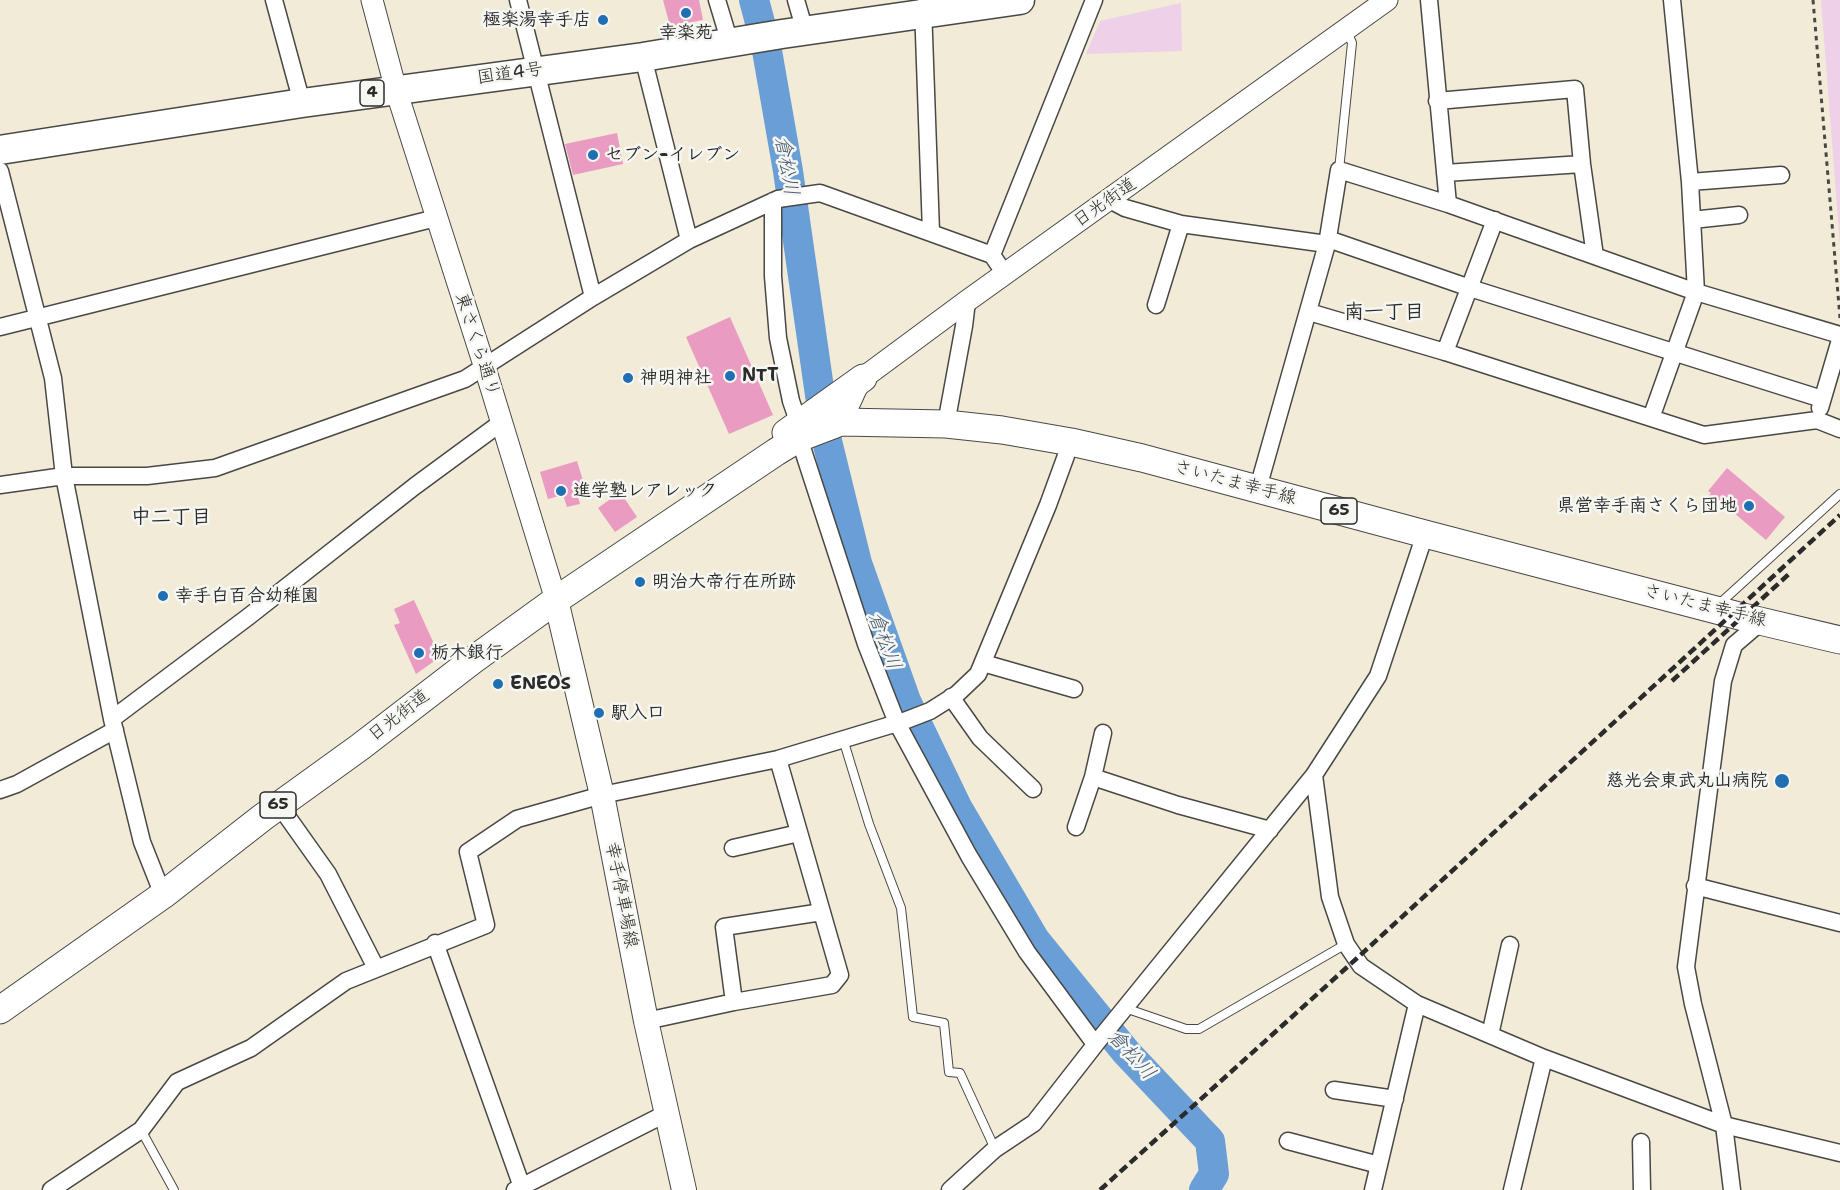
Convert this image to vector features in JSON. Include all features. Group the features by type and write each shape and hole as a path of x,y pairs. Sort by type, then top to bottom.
{"highway":[{"name":"国道4号","path":"0,150 396,90 643,57 794,33 923,7 1020,0"}],"main road":[{"path":"834,417 863,378"},
{"name":"65","path":"801,430 834,417"},
{"name":"さいたま幸手線","path":"834,417 946,424 1002,430 1071,442 1142,458 1425,534 1840,640"},
{"name":"日光街道","path":"0,1010 163,895 472,660 801,430"},
{"name":"幸手停車場線","path":"556,600 602,795 665,1114 684,1190"}],"street":[{"path":"274,0 302,104"},
{"name":"東さくら通り","path":"372,0 396,90 556,600"},
{"path":"518,0 593,297"},
{"path":"717,0 737,42"},
{"path":"794,33 796,0"},
{"path":"992,255 1094,0"},
{"name":"日光街道","path":"863,378 966,301 1387,0"},
{"path":"1429,0 1448,204"},
{"path":"1651,418 1696,292 1690,182 1672,0"},
{"path":"923,7 931,232"},
{"path":"643,57 689,240"},
{"path":"1437,101 1575,88 1582,164 1595,256"},
{"path":"1445,173 1582,164"},
{"path":"1258,488 1328,242 1339,170 1495,220 1696,292 1840,335"},
{"path":"0,171 53,378 64,476 113,724 142,842 163,895"},
{"path":"1690,182 1781,175"},
{"path":"0,485 64,476 147,476 215,468 465,379 593,297 689,240 775,200 820,193 992,255 1005,274"},
{"path":"775,200 773,276 778,338 791,401 862,632 901,722 969,856 1027,952 1097,1042"},
{"path":"1110,200 1125,208 1181,224 1328,242 1822,399"},
{"path":"1692,220 1739,215"},
{"path":"0,327 436,218"},
{"path":"1445,352 1495,220"},
{"path":"1156,305 1181,224"},
{"path":"946,424 964,326 966,301"},
{"path":"1309,312 1445,352 1704,435 1816,420 1840,429"},
{"path":"1816,420 1840,340"},
{"path":"0,790 17,784 113,724 415,486 502,422"},
{"path":"51,1190 141,1130 177,1082 251,1048 346,981 435,943 486,925 468,852 517,819 602,795 778,759 901,722 930,711 951,698 978,674 1048,505 1071,442"},
{"path":"950,1190 995,1149 1034,1123 1314,775 1378,676 1425,534"},
{"path":"1732,1190 1724,1125 1686,967 1723,681 1734,645 1762,621"},
{"path":"982,663 1074,689"},
{"path":"951,698 980,738 1033,789"},
{"path":"1076,827 1093,777 1103,733"},
{"path":"646,1021 734,1002 832,985 840,975 778,759"},
{"path":"1314,775 1330,897 1346,944 1360,966 1417,1004 1544,1059 1724,1125 1840,1153"},
{"path":"1093,777 1178,805 1270,830"},
{"path":"279,805 328,874 376,968"},
{"path":"733,848 799,833"},
{"path":"1695,886 1840,923"},
{"path":"734,1002 724,927 822,912"},
{"path":"435,943 520,1189 665,1114"},
{"path":"1490,1035 1510,945"},
{"path":"1373,1190 1417,1004"},
{"path":"1512,1190 1544,1059"},
{"path":"1334,1090 1395,1099"},
{"path":"1288,1141 1379,1165"},
{"path":"1641,1142 1642,1190"}],"lane":[{"path":"1339,170 1352,43 1347,30"},
{"path":"1714,608 1840,494"},
{"path":"843,740 869,824 901,908 913,1017 944,1023 949,1072 960,1073 995,1149"},
{"path":"1125,1008 1186,1029 1199,1029 1346,944"},
{"path":"141,1130 174,1190"}],"path":[{"path":"1813,0 1840,320"}],"shaded area":[{"path":"1821,0 1840,0 1840,246"},
{"path":"1181,3 1182,51 1086,54 1100,21"}],"building":[{"path":"663,0 699,0 703,20 670,26"},
{"path":"617,133 623,164 573,175 565,144"},
{"name":"NTT","path":"730,317 773,415 729,434 686,337"},
{"name":"進学塾レアレック","path":"577,461 584,484 575,486 580,504 567,507 563,495 548,499 540,472"},
{"name":"県営幸手南さくら団地","path":"1727,468 1785,517 1766,540 1721,502 1713,510 1703,502 1711,493 1708,491"},
{"path":"620,492 637,517 615,532 598,508"},
{"path":"414,600 440,657 416,674 394,625 400,623 394,609"}],"waterway":[{"name":"倉松川","path":"754,0 766,45 788,171 826,437 857,563 906,701 957,807 1035,940 1126,1052 1210,1141 1214,1174 1204,1190"}],"railway":[{"path":"1100,1190 1355,960 1840,515"},
{"path":"1672,681 1789,574"}],"place":[{"name":"幸楽苑","path":"686,13"},
{"name":"極楽湯幸手店","path":"603,20"},
{"name":"セブン-イレブン","path":"593,155"},
{"name":"NTT","path":"730,376"},
{"name":"神明神社","path":"628,378"},
{"name":"進学塾レアレック","path":"561,491"},
{"name":"県営幸手南さくら団地","path":"1749,506"},
{"name":"明治大帝行在所跡","path":"640,582"},
{"name":"幸手白百合幼稚園","path":"163,596"},
{"name":"栃木銀行","path":"419,653"},
{"name":"ENEOS","path":"498,684"},
{"name":"駅入口","path":"599,713"},
{"name":"慈光会東武丸山病院","path":"1782,781"}],"district":[{"name":"南一丁目","path":"1384,313"},
{"name":"中二丁目","path":"171,518"}]}
